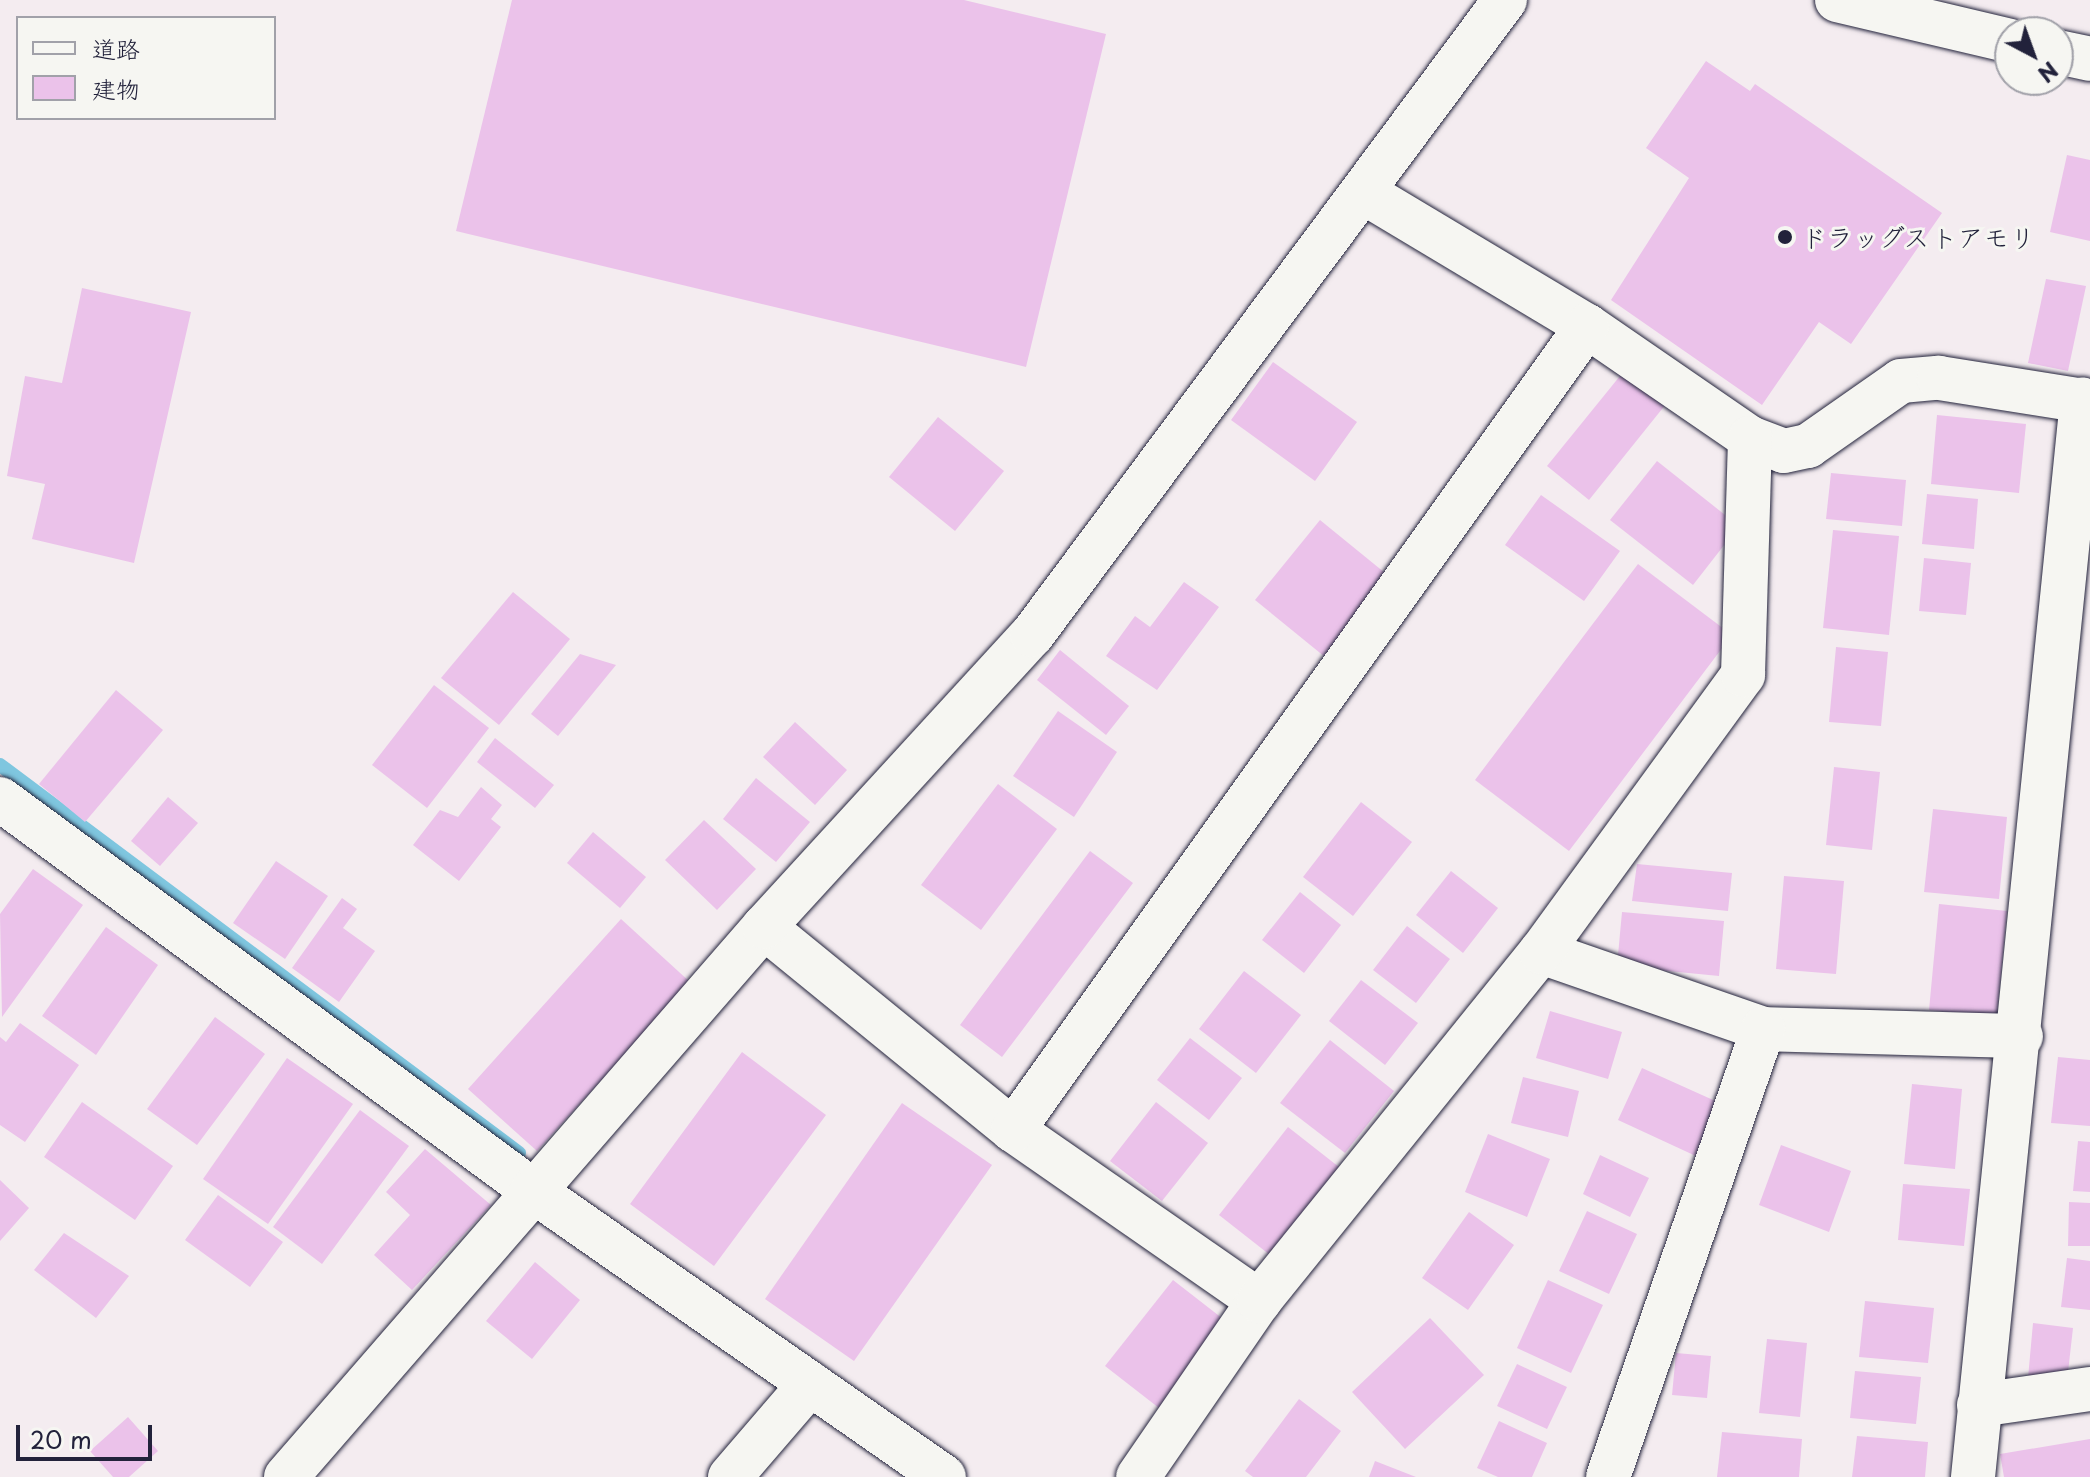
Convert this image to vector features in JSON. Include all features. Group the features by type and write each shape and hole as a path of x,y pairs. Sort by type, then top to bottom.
{"main road":[{"path":"286,1477 532,1190 764,927 1032,635 1505,0"},
{"path":"1837,0 1994,37"},
{"path":"1363,192 1587,326 1750,438 1784,451 1808,446 1901,381 1939,378 2086,401 1973,1477"},
{"path":"1013,1130 1587,326"},
{"path":"1138,1477 1259,1301 1541,952 1743,675 1750,438"},
{"path":"0,799 532,1190 944,1477"},
{"path":"764,927 1013,1130 1259,1301"},
{"path":"1541,952 1763,1029 2021,1036"},
{"path":"1608,1477 1763,1029"},
{"path":"730,1477 810,1384"},
{"path":"1979,1405 2090,1389"}],"building":[{"path":"512,0 964,0 1106,34 1026,367 456,231"},
{"path":"1706,61 1750,91 1755,84 1942,213 1851,344 1819,322 1762,405 1611,300 1689,178 1646,148"},
{"path":"2067,155 2090,160 2090,241 2050,232"},
{"path":"2046,279 2086,286 2068,371 2028,363"},
{"path":"82,288 191,312 134,563 32,539 45,484 7,476 25,376 62,383"},
{"path":"1273,362 1357,422 1315,481 1231,420"},
{"path":"1624,371 1666,404 1589,500 1547,466"},
{"path":"1937,415 2026,424 2019,493 1931,484"},
{"path":"938,417 1004,471 955,531 889,477"},
{"path":"1657,461 1739,526 1693,585 1610,520"},
{"path":"1831,473 1906,480 1902,526 1826,519"},
{"path":"1927,494 1978,499 1974,549 1922,544"},
{"path":"1541,495 1620,551 1584,601 1505,545"},
{"path":"1320,520 1390,577 1325,657 1255,600"},
{"path":"1833,530 1899,536 1889,635 1823,628"},
{"path":"1924,558 1971,563 1966,615 1919,611"},
{"path":"1638,564 1732,635 1569,851 1475,780"},
{"path":"1184,582 1219,607 1157,690 1106,656 1135,616 1150,627"},
{"path":"513,592 570,639 499,725 441,678"},
{"path":"1836,647 1888,652 1881,726 1829,722"},
{"path":"1060,650 1129,706 1106,735 1037,680"},
{"path":"580,654 616,665 558,736 531,714"},
{"path":"434,685 489,728 427,808 372,765"},
{"path":"116,690 163,730 85,822 39,784"},
{"path":"1058,711 1117,752 1074,817 1013,776"},
{"path":"795,722 847,770 815,805 763,757"},
{"path":"495,738 554,785 535,808 477,762"},
{"path":"1834,767 1880,772 1872,850 1826,845"},
{"path":"756,778 810,822 776,862 723,819"},
{"path":"998,784 1057,829 981,930 921,885"},
{"path":"481,787 502,805 491,819 501,827 459,881 413,845 440,810 458,817"},
{"path":"168,797 198,823 160,866 131,841"},
{"path":"1361,802 1412,842 1353,916 1303,877"},
{"path":"1933,809 2007,817 1999,899 1924,892"},
{"path":"704,820 756,869 717,910 665,860"},
{"path":"593,832 646,877 620,908 567,863"},
{"path":"1090,851 1133,883 1002,1057 960,1025"},
{"path":"276,861 328,896 285,959 233,923"},
{"path":"1637,864 1732,873 1728,911 1632,901"},
{"path":"33,869 83,905 2,1017 0,914"},
{"path":"1451,871 1498,908 1463,953 1416,915"},
{"path":"1784,876 1844,881 1836,974 1776,969"},
{"path":"1300,892 1341,925 1304,973 1262,940"},
{"path":"342,898 357,909 343,928 375,951 339,1002 292,968"},
{"path":"1939,904 2007,911 1997,1017 1929,1010"},
{"path":"1622,912 1724,921 1719,976 1617,966"},
{"path":"621,919 690,982 537,1151 468,1089"},
{"path":"1407,926 1450,959 1416,1003 1373,970"},
{"path":"106,927 158,965 96,1055 42,1016"},
{"path":"1244,971 1301,1015 1256,1073 1199,1029"},
{"path":"1361,980 1418,1023 1385,1065 1329,1021"},
{"path":"1550,1011 1622,1032 1608,1079 1536,1058"},
{"path":"215,1017 265,1054 197,1145 147,1109"},
{"path":"20,1023 79,1065 25,1142 0,1125 0,1037 6,1042"},
{"path":"1190,1038 1242,1078 1209,1120 1157,1080"},
{"path":"1330,1040 1394,1091 1345,1153 1280,1103"},
{"path":"742,1052 826,1115 714,1266 630,1204"},
{"path":"2058,1057 2090,1060 2090,1126 2051,1123"},
{"path":"287,1058 353,1104 268,1224 203,1179"},
{"path":"1642,1068 1722,1104 1698,1157 1618,1120"},
{"path":"1523,1077 1579,1091 1568,1137 1511,1123"},
{"path":"1912,1084 1962,1089 1955,1169 1904,1164"},
{"path":"82,1102 173,1166 135,1220 44,1157"},
{"path":"1156,1102 1208,1143 1162,1201 1110,1161"},
{"path":"902,1103 992,1165 854,1361 765,1299"},
{"path":"360,1110 409,1146 322,1264 273,1227"},
{"path":"1288,1127 1339,1167 1270,1255 1219,1215"},
{"path":"1488,1134 1550,1159 1527,1217 1465,1192"},
{"path":"2078,1141 2090,1142 2090,1192 2073,1191"},
{"path":"1781,1145 1851,1171 1829,1232 1759,1205"},
{"path":"425,1149 491,1205 412,1290 374,1255 410,1215 386,1192"},
{"path":"1600,1155 1649,1178 1630,1217 1583,1194"},
{"path":"0,1180 29,1208 0,1241"},
{"path":"1903,1184 1970,1189 1964,1246 1898,1240"},
{"path":"218,1195 283,1242 250,1287 185,1240"},
{"path":"2069,1202 2090,1203 2090,1246 2068,1246"},
{"path":"1587,1211 1637,1234 1609,1294 1559,1271"},
{"path":"1469,1212 1514,1245 1468,1310 1422,1278"},
{"path":"64,1233 129,1276 96,1318 34,1270"},
{"path":"2067,1258 2090,1261 2090,1310 2061,1307"},
{"path":"535,1262 580,1300 532,1359 486,1321"},
{"path":"1173,1280 1227,1322 1159,1408 1105,1366"},
{"path":"1548,1280 1603,1305 1571,1373 1517,1348"},
{"path":"1865,1301 1934,1308 1928,1363 1859,1357"},
{"path":"1430,1318 1484,1375 1405,1449 1352,1392"},
{"path":"2033,1323 2073,1328 2067,1381 2028,1378"},
{"path":"1767,1339 1807,1343 1800,1417 1759,1413"},
{"path":"1676,1353 1711,1356 1707,1398 1672,1395"},
{"path":"1517,1364 1567,1387 1547,1429 1497,1406"},
{"path":"1855,1371 1921,1377 1916,1424 1850,1418"},
{"path":"1299,1399 1341,1431 1306,1477 1253,1477 1245,1471"},
{"path":"128,1417 158,1451 129,1477 113,1477 90,1451"},
{"path":"1499,1421 1547,1443 1532,1477 1498,1477 1477,1468"},
{"path":"1722,1432 1802,1439 1799,1477 1717,1477"},
{"path":"1857,1436 1928,1442 1925,1477 1852,1477"},
{"path":"2090,1439 2090,1477 2004,1477 2000,1454"},
{"path":"1375,1461 1416,1477 1369,1477"}],"waterway":[{"path":"0,765 519,1153"}],"place":[{"name":"ドラッグストアモリ","path":"1785,237"}]}
